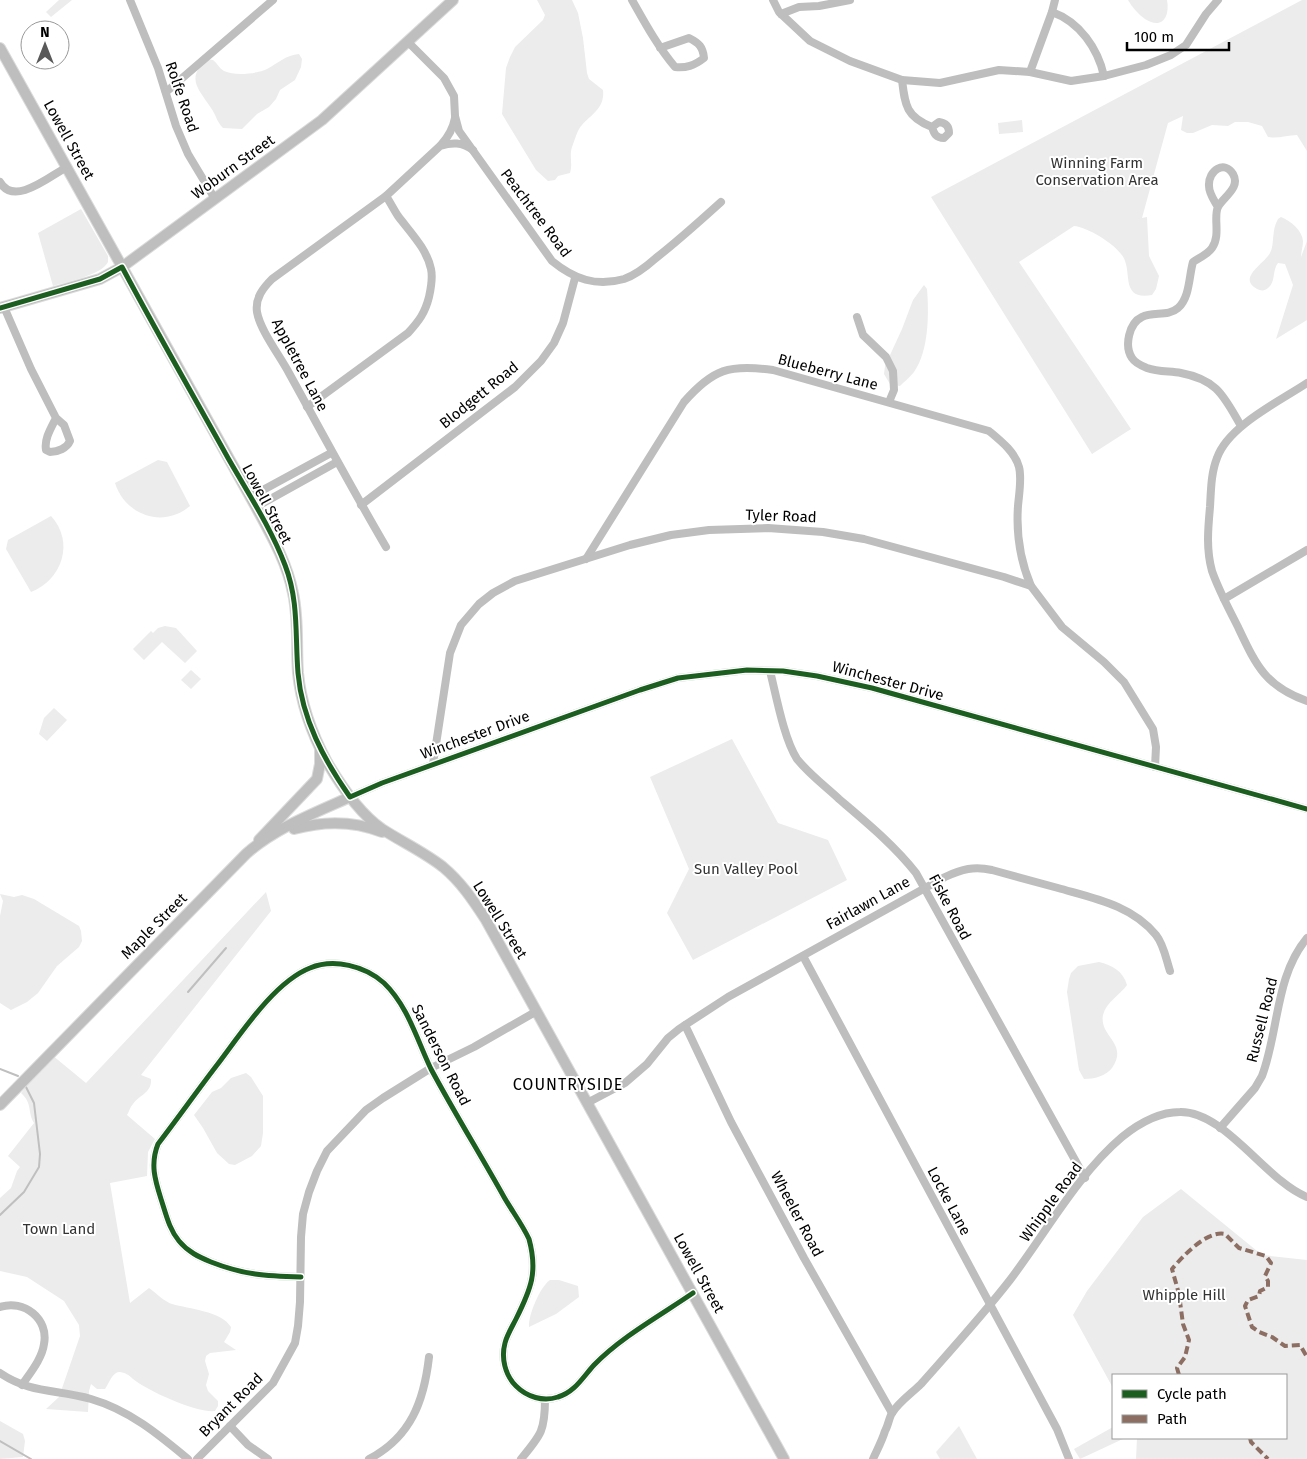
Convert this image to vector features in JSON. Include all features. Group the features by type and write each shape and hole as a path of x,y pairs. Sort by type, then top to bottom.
{"main road":[{"name":"Woburn Street","path":"2,308 100,279 122,267 322,120 453,0"},
{"name":"Lowell Street","path":"0,48 256,507 283,560 292,586 296,614 299,678 306,714 320,747 334,773 361,809 379,826 450,874 473,900 537,1011 784,1459"},
{"path":"252,848 274,822 316,779 320,764 320,747"},
{"name":"Maple Street","path":"0,1105 252,848 267,838 350,796"},
{"path":"267,838 306,826 343,823 376,830 413,848"}],"street":[{"name":"Rolfe Road","path":"130,0 158,68 176,126 188,154 214,199"},
{"path":"166,92 273,0"},
{"path":"632,0 660,48 675,67 684,68 696,64 704,58 703,49 697,41 689,38 660,48"},
{"path":"773,0 781,14 810,41 850,61 902,80 940,82 999,70 1030,72 1071,81 1104,76 1146,65 1171,55 1186,45 1206,14 1218,0"},
{"path":"781,14 799,7 819,6 850,0"},
{"path":"1030,72 1055,0"},
{"path":"1052,12 1067,20 1091,43 1101,64 1104,76"},
{"name":"Peachtree Road","path":"408,42 444,78 454,96 455,116 459,131 472,150 552,261 575,278 590,281 625,279 648,264 721,202"},
{"path":"902,80 905,104 917,121 932,127"},
{"name":"Appletree Lane","path":"386,547 331,453 261,324 256,304 260,293 272,279 386,196 440,146 448,137 453,127 455,116"},
{"path":"440,146 448,143 457,143 467,146 472,150"},
{"path":"0,182 8,190 21,192 67,167"},
{"path":"1218,207 1233,188 1235,181 1233,173 1228,169 1216,169 1211,174 1209,180 1211,195 1218,207 1216,242 1211,250 1193,262 1184,300 1178,309 1140,317 1132,326 1128,338 1129,349 1132,358 1140,365 1151,369 1199,377 1210,384 1230,403 1241,426"},
{"path":"307,406 408,333 421,319 426,309 431,287 431,270 428,260 396,214 386,196"},
{"name":"Blodgett Road","path":"361,505 515,387 541,361 554,343 563,324 575,278"},
{"path":"2,308 56,418"},
{"path":"857,318 863,335 886,356 893,371 894,390 889,402"},
{"name":"Blueberry Lane","path":"586,559 684,402 697,387 716,373 735,368 751,367 773,370 990,431 1013,454 1019,468 1018,545 1024,570 1031,586"},
{"path":"1307,383 1241,426 1227,440 1217,456 1211,486 1207,541 1212,571 1252,657 1260,669 1282,689 1307,701"},
{"path":"250,497 331,453"},
{"path":"256,507 337,462"},
{"name":"Tyler Road","path":"433,764 450,653 461,625 479,604 493,593 508,585 630,544 671,535 709,530 768,528 804,530 864,539 1031,586"},
{"path":"1224,599 1307,550"},
{"path":"1031,586 1062,627 1104,662 1124,682 1154,729 1156,747 1155,767"},
{"name":"Winchester Drive","path":"350,796 382,782 596,705 678,678 747,670 817,676 872,688 1307,809"},
{"name":"Fiske Road","path":"770,671 791,747 797,758 818,781 884,837 916,873 1084,1178"},
{"name":"Fairlawn Lane","path":"587,1103 625,1083 647,1064 668,1038 685,1024 736,992 924,888 956,872 977,867 1106,902 1129,913 1155,933 1160,941 1170,970"},
{"name":"Russell Road","path":"1220,1128 1255,1088 1262,1076 1287,972 1295,954 1307,938"},
{"name":"Locke Lane","path":"803,956 1057,1429 1069,1459"},
{"name":"Sanderson Road","path":"301,1278 262,1276 239,1272 199,1257 186,1248 171,1228 156,1184 153,1161 158,1144 235,1041 280,987 297,974 320,965 338,964 357,968 376,976 398,1000 431,1068 529,1239 534,1266 532,1285 506,1338 503,1357 508,1376 515,1385 531,1396 545,1399"},
{"name":"Bryant Road","path":"197,1459 273,1383 295,1343 301,1278 303,1214 317,1171 328,1151 366,1110 431,1068 474,1047 537,1011"},
{"name":"Wheeler Road","path":"685,1024 731,1122 892,1413"},
{"name":"Whipple Road","path":"874,1459 892,1413 920,1386 990,1306 1100,1158 1121,1138 1137,1127 1161,1115 1177,1112 1189,1113 1206,1119 1220,1128 1277,1177 1298,1193 1307,1197"},
{"path":"521,1459 542,1432 545,1399 558,1397 571,1391 614,1347 693,1293"},
{"path":"0,1307 10,1305 25,1308 37,1317 44,1330 45,1337 42,1351 22,1385"},
{"path":"369,1459 395,1440 403,1432 416,1412 426,1379 429,1356"},
{"path":"0,1373 22,1385 44,1391 81,1396 116,1408 150,1428 188,1459"},
{"path":"230,1426 248,1446 268,1459"}],"green space":[{"path":"59,0 72,0 51,17 46,12"},
{"path":"537,0 572,0 578,13 589,79 603,90 600,106 580,127 576,135 571,150 570,173 548,181 536,170 502,114 506,68 510,57 515,47 543,20 545,15"},
{"path":"1128,0 1167,0 1166,16 1160,22 1151,22 1140,15"},
{"name":"Winning Farm Conservation Area","path":"1302,0 1307,0 1307,151 1297,135 1268,137 1262,126 1248,122 1235,122 1228,126 1212,125 1193,133 1181,130 1183,116 1168,123 1142,218 1147,217 1149,256 1159,276 1156,289 1152,295 1142,296 1136,294 1130,286 1125,261 1117,250 1103,239 1080,227 1074,226 1019,262 1131,429 1092,454 931,197"},
{"path":"299,54 302,59 301,67 295,80 280,90 276,99 269,107 257,114 242,129 223,128 196,84 197,72 207,59 213,60 224,71 229,73 246,74 262,71 286,58"},
{"path":"1022,120 1023,132 999,134 998,123"},
{"path":"81,209 108,256 108,262 99,271 53,286 38,233"},
{"path":"1281,217 1292,223 1301,233 1303,241 1301,257 1307,241 1307,320 1276,339 1293,285 1285,264 1278,263 1272,283 1266,290 1257,289 1250,280 1254,271 1270,253 1276,224"},
{"path":"924,285 927,289 928,320 923,354 914,372 900,386 890,384 884,374 885,366 913,300"},
{"path":"158,460 167,462 190,506 168,517 146,515 136,510 120,494 115,483"},
{"path":"51,516 58,526 62,537 62,559 51,579 31,592 6,549 8,540"},
{"path":"165,626 176,628 197,651 185,663 162,642 144,660 133,649 151,631 153,633 158,628"},
{"path":"191,670 201,679 191,689 181,680"},
{"path":"54,708 67,720 47,741 39,734 44,718"},
{"name":"Sun Valley Pool","path":"732,739 778,823 828,840 847,880 693,960 667,913 689,869 650,777"},
{"name":"Town Land","path":"266,892 271,911 141,1075 151,1079 151,1084 147,1091 132,1105 127,1115 155,1139 148,1152 147,1176 110,1183 130,1303 149,1288 169,1303 204,1311 220,1317 231,1327 224,1342 236,1350 210,1353 206,1356 205,1361 209,1374 206,1385 208,1391 218,1401 218,1406 215,1411 196,1409 149,1389 127,1375 118,1372 114,1374 105,1389 97,1389 91,1384 88,1412 46,1409 59,1397 80,1336 79,1325 64,1301 27,1277 0,1271 0,1198 11,1188 20,1167 8,1156 34,1123 29,1104 21,1093 52,1055 86,1083"},
{"path":"0,894 14,897 22,895 34,899 79,926 82,941 79,947 57,966 38,993 27,1002 11,1010 0,1003 0,916 3,901"},
{"path":"1099,962 1116,969 1123,976 1127,985 1110,1002 1103,1015 1105,1029 1116,1046 1116,1059 1112,1068 1096,1078 1084,1079 1079,1070 1067,992 1071,973 1078,966"},
{"path":"246,1073 251,1077 263,1096 263,1133 261,1146 252,1156 235,1165 229,1164 217,1153 194,1115 212,1092 221,1088 231,1078"},
{"name":"Whipple Hill","path":"1181,1189 1262,1255 1307,1260 1307,1459 1136,1459 1137,1439 1287,1439 1287,1374 1112,1374 1112,1386 1073,1315 1087,1291 1143,1217"},
{"path":"550,1280 559,1280 578,1286 579,1297 556,1314 529,1327 530,1316 535,1302 542,1289"},
{"path":"0,1421 23,1434 25,1441 23,1457 0,1459"},
{"path":"959,1426 977,1459 940,1459 936,1452"},
{"path":"1112,1428 1112,1439 1123,1439 1080,1459 1074,1449"}],"waterway":[{"path":"188,992 226,948"},
{"path":"0,1069 18,1076"},
{"path":"0,1215 24,1192 39,1167 40,1154 34,1103 26,1087"},
{"path":"0,1441 31,1459"}],"marked path":[{"path":"1179,1374 1177,1368 1185,1357 1189,1340 1183,1324 1179,1294 1172,1269 1196,1245 1218,1234 1225,1234 1239,1248 1266,1256 1271,1263 1265,1276 1268,1281 1268,1287 1260,1291 1259,1296 1248,1300 1245,1306 1252,1327 1285,1346 1300,1345 1307,1357"},
{"path":"1250,1439 1268,1459"}],"cycle path":[{"path":"0,308 100,279 122,267 259,511 279,551 293,592 298,673 304,707 323,754 350,797 382,783 640,690 678,678 747,670 783,671 872,688 1307,809"},
{"path":"301,1277 266,1275 234,1270 207,1260 186,1248 179,1241 168,1221 155,1179 154,1158 158,1144 247,1025 271,997 297,975 310,968 319,965 339,964 359,968 376,977 384,983 399,1002 406,1013 431,1069 529,1239 533,1261 532,1280 526,1298 507,1337 504,1349 507,1372 512,1382 520,1390 530,1396 541,1399 564,1395 574,1388 594,1365 616,1345 693,1293"}],"district":[{"name":"COUNTRYSIDE","path":"568,1084"}]}
